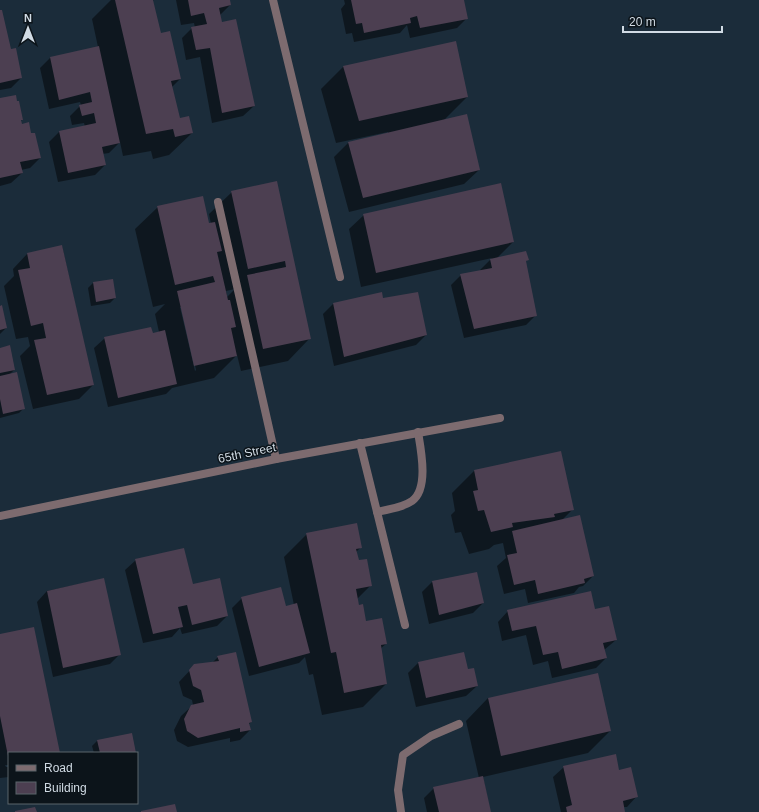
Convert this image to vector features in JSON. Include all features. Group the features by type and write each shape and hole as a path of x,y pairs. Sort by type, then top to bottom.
{"street":[{"path":"273,0 340,277"},
{"path":"218,202 276,459"},
{"name":"65th Street","path":"0,516 276,459 500,418"},
{"path":"377,512 402,506 414,500 419,493 422,484 423,463 418,432"},
{"path":"360,443 405,625"},
{"path":"401,812 398,790 403,755 431,736 459,724"}],"building":[{"path":"115,0 153,0 161,33 170,31 181,79 171,81 180,118 189,116 193,133 175,137 173,129 146,134"},
{"path":"188,0 230,0 231,5 219,8 222,22 236,19 255,106 222,113 210,48 196,50 191,27 207,24 204,13 191,16"},
{"path":"351,0 464,0 468,19 420,28 417,16 410,18 411,23 364,33 362,23 356,24"},
{"path":"0,10 2,10 11,49 16,48 22,78 0,83"},
{"path":"456,41 468,97 359,121 343,66"},
{"path":"99,46 120,143 102,147 106,165 68,173 59,131 96,123 94,113 82,116 79,105 92,102 90,92 59,100 50,57"},
{"path":"16,95 17,101 19,101 23,120 21,120 22,124 29,122 31,133 35,133 41,158 20,162 23,173 0,178 0,98"},
{"path":"467,114 480,170 363,198 348,142"},
{"path":"277,181 311,339 263,349 247,275 286,267 285,261 248,269 231,191"},
{"path":"501,183 514,242 376,273 363,214"},
{"path":"203,196 209,223 215,222 222,251 217,252 236,327 231,328 237,356 194,366 177,291 215,282 213,276 175,285 157,206"},
{"path":"62,245 94,385 47,395 34,340 46,338 43,323 31,326 18,270 30,268 27,253"},
{"path":"526,251 529,260 526,261 537,316 474,329 460,274 492,268 490,259"},
{"path":"113,279 116,298 96,302 93,282"},
{"path":"382,292 383,298 418,292 427,335 344,357 333,303"},
{"path":"2,305 7,328 0,330 0,306"},
{"path":"151,327 153,333 165,330 177,384 118,398 104,337"},
{"path":"10,345 15,370 0,373 0,348"},
{"path":"17,372 25,409 3,414 0,399 0,376"},
{"path":"561,451 574,510 554,514 555,517 512,523 513,527 491,532 484,510 478,511 473,491 478,490 474,470"},
{"path":"580,515 594,576 584,579 585,583 538,594 535,580 514,585 507,555 517,553 512,531"},
{"path":"357,523 362,548 356,549 359,560 367,559 372,586 356,589 359,605 363,604 366,621 382,618 387,644 381,645 387,684 344,693 336,652 331,653 306,533"},
{"path":"184,548 193,584 220,578 228,616 192,625 187,605 178,607 183,627 153,634 135,559"},
{"path":"477,572 484,603 439,615 432,581"},
{"path":"104,578 121,655 63,668 47,591"},
{"path":"281,587 286,606 297,603 310,653 259,667 241,597"},
{"path":"591,591 595,609 609,606 617,640 603,643 607,658 562,669 558,652 543,655 536,626 512,631 507,610"},
{"path":"34,627 60,752 8,752 8,756 0,716 0,634"},
{"path":"236,652 252,722 249,723 251,730 240,732 240,728 198,738 187,731 184,719 191,705 204,702 201,690 193,686 189,670 194,664 219,661 217,656"},
{"path":"464,652 468,669 474,668 478,686 426,698 418,662"},
{"path":"598,673 611,731 501,756 488,698"},
{"path":"132,733 136,752 100,752 97,740"},
{"path":"616,754 619,770 631,767 638,797 623,801 625,812 567,812 566,807 572,805 563,766"},
{"path":"483,776 491,812 439,812 433,787"},
{"path":"175,804 177,812 141,812 141,811"},
{"path":"35,807 37,812 15,812 15,811"}]}
